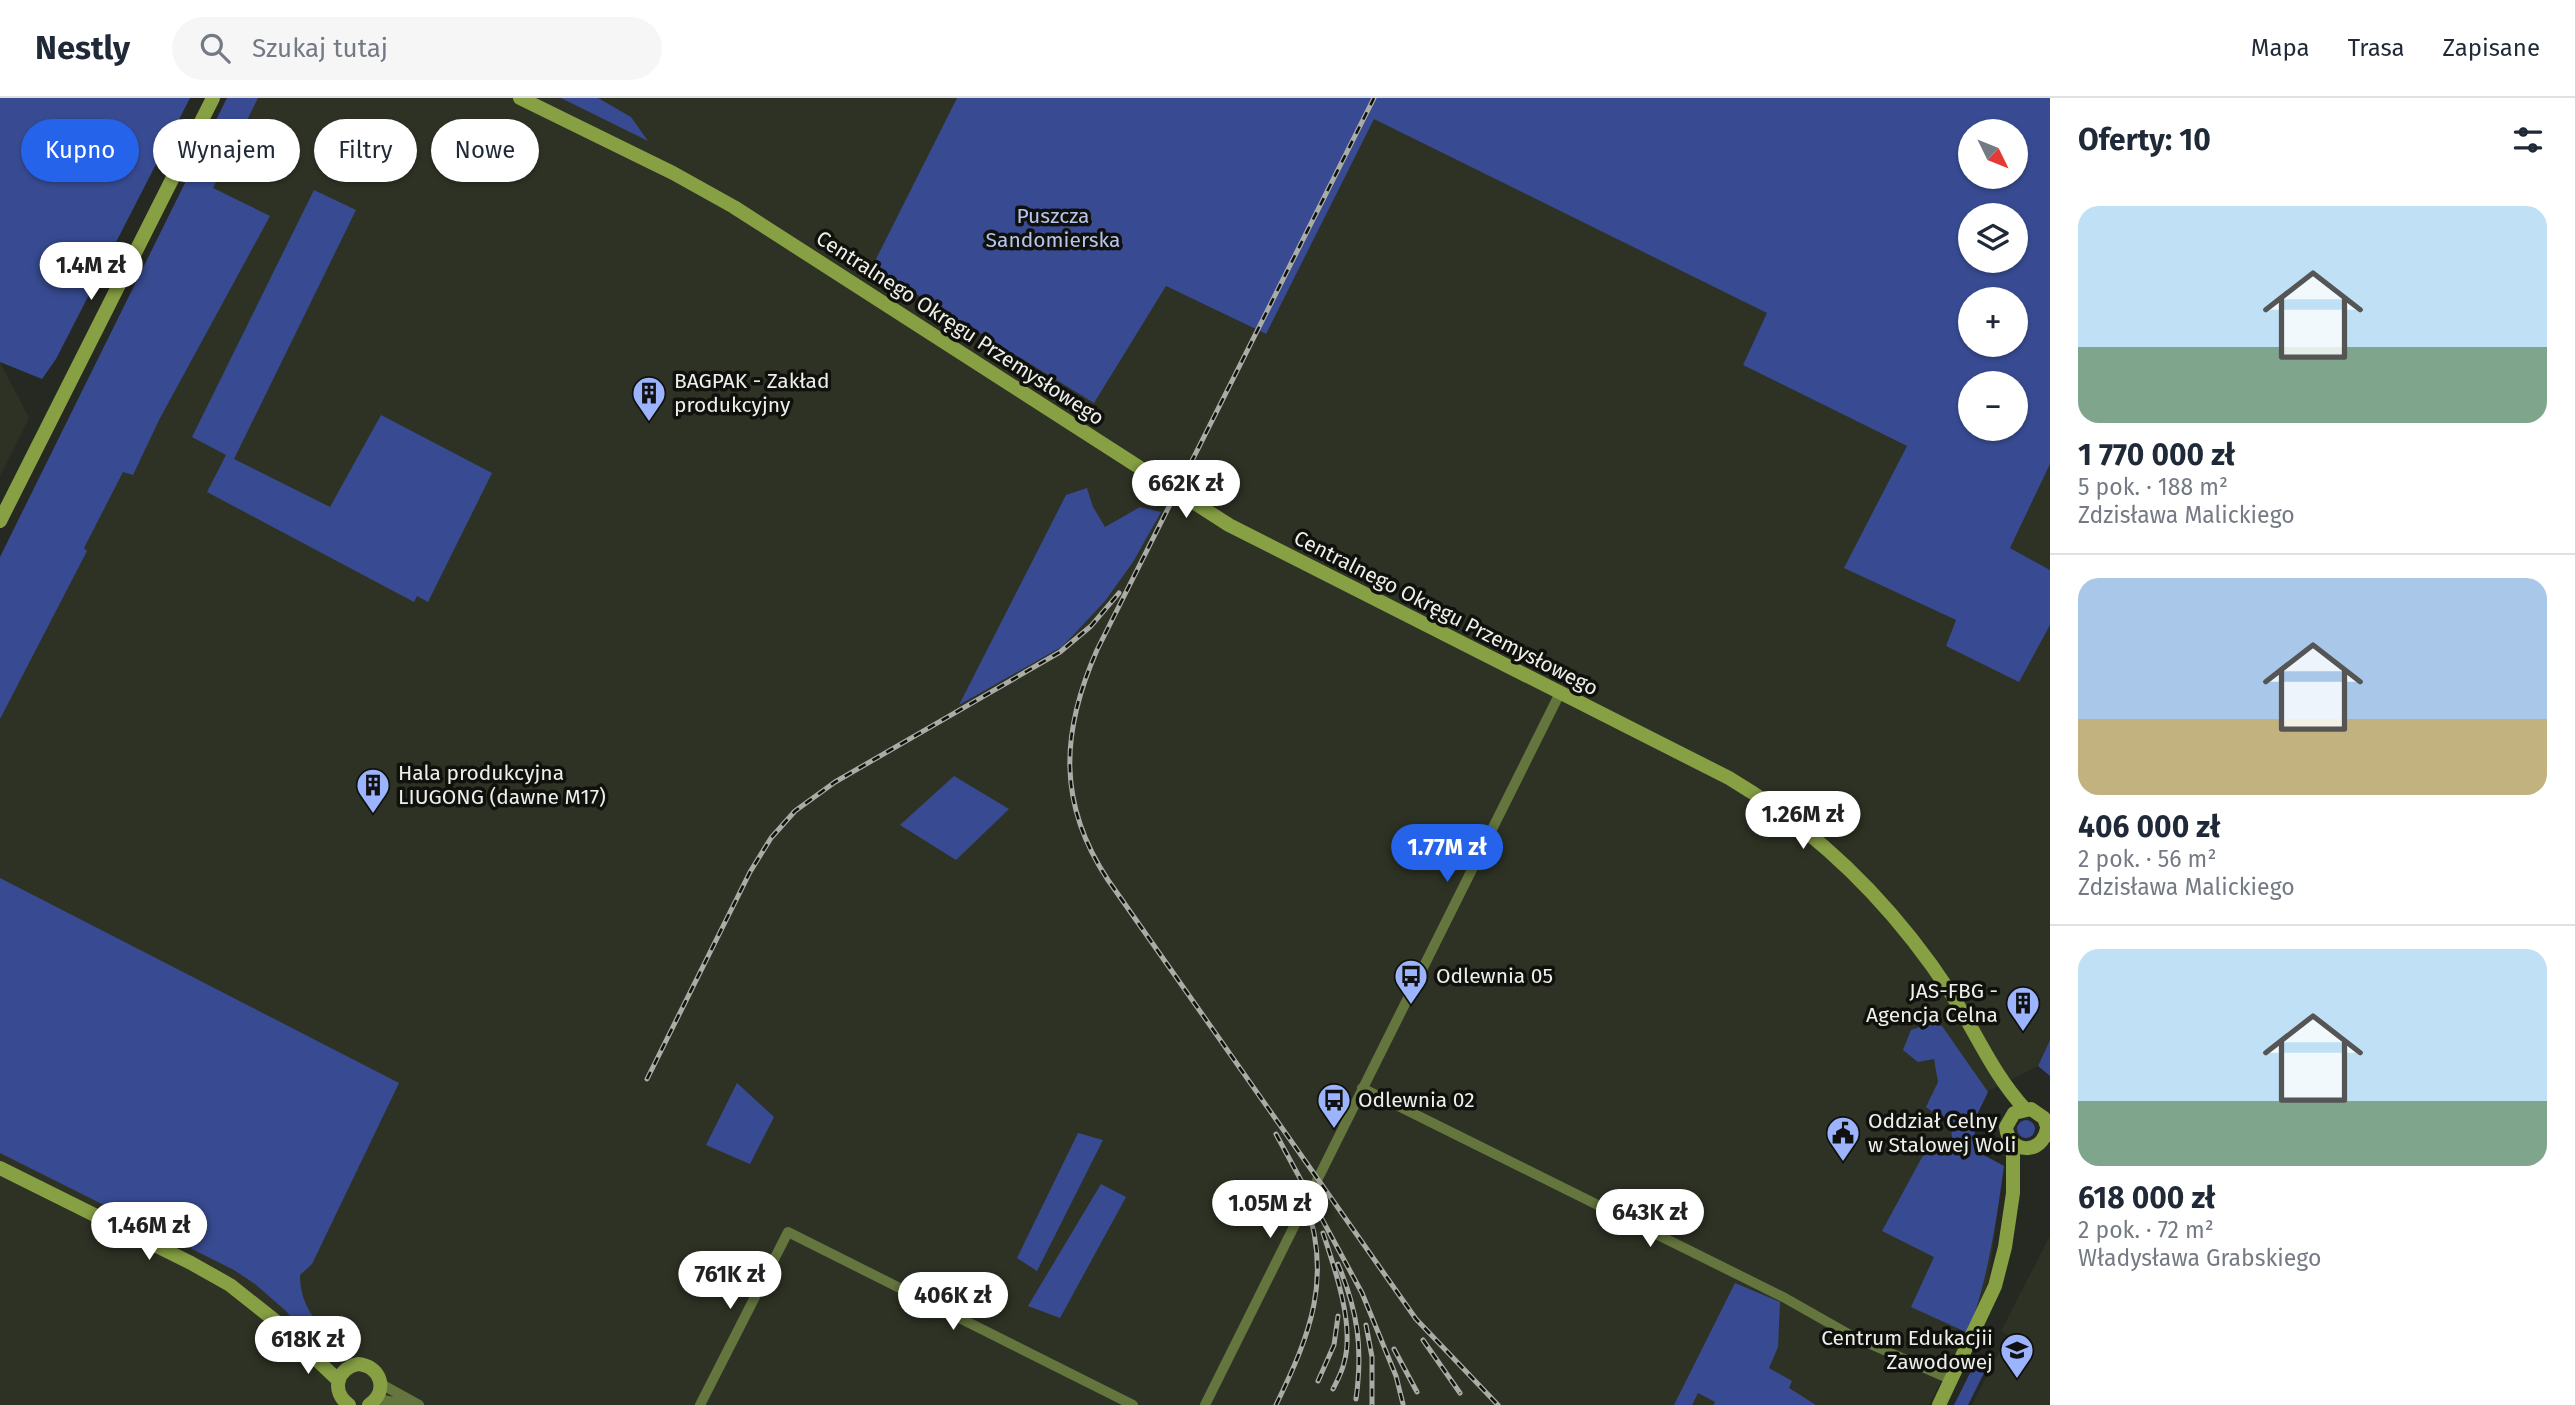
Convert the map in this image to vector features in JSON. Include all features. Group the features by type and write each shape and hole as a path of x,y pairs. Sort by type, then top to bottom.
{"street":[{"path":"0,522 213,98"},
{"name":"Centralnego Okręgu Przemysłowego","path":"520,98 673,173 734,207 1229,526 1729,778 1770,804 1815,838 1876,895 1905,928 1962,1010 1995,1069 2025,1109"},
{"path":"1205,1405 1560,693"},
{"name":"Centralnego Okręgu Przemysłowego","path":"1995,1069 2010,1117"},
{"path":"1362,1088 1786,1298 1852,1336 1952,1380"},
{"path":"1939,1405 1995,1286 2005,1247 2013,1193 2013,1144 2007,1132 2010,1117 2025,1109 2040,1114 2048,1132 2013,1193"},
{"path":"2013,1144 2024,1149 2039,1148"},
{"path":"0,1167 213,1275 252,1300 338,1380 339,1394 348,1405"},
{"path":"700,1405 788,1232 1133,1405"},
{"path":"305,1347 348,1367"},
{"path":"338,1380 348,1367 358,1364 372,1368 377,1372 376,1396 416,1405"}],"shaded area":[{"path":"227,98 957,98 873,267 1166,286 1265,334 1374,118 1768,313 1743,365 1907,446 1845,568 1956,620 2018,681 2050,625 2050,1040 2038,1066 1988,1091 1973,1124 1978,1152 2004,1166 1988,1282 1929,1405 0,1405 0,557 185,182 300,182 300,119 217,119"},
{"path":"0,362 29,418 0,476"},
{"path":"2050,464 2050,570 2010,548"},
{"path":"2050,1236 2050,1405 1972,1405 2008,1335 2001,1331"}],"green space":[{"path":"0,98 190,98 179,119 153,119 153,170 56,359 42,379 0,362"},
{"path":"227,98 258,98 248,119 217,119"},
{"path":"561,98 598,98 631,117 648,141"},
{"name":"Puszcza Sandomierska","path":"957,98 2050,98 2050,464 2010,548 2050,570 2050,625 2019,682 1946,646 1956,620 1844,568 1907,446 1743,365 1767,313 1374,119 1266,334 1166,286 1094,403 872,267"},
{"path":"185,182 216,182 213,188 270,216 159,420 133,475 123,472 84,548 87,551 0,719 0,557"},
{"path":"314,190 356,210 234,459 330,507 381,415 492,473 428,602 417,596 414,602 207,492 226,455 192,437"},
{"path":"1087,488 1093,507 1105,527 1140,507 1161,512 1133,562 1105,601 1063,646 959,705 1066,495"},
{"path":"954,776 1009,809 956,860 900,825"},
{"path":"0,878 399,1083 312,1264 300,1275 307,1306 315,1319 327,1330 319,1336 301,1330 286,1311 234,1270 0,1153"},
{"path":"1929,1024 1942,1026 1988,1092 1973,1123 1978,1152 2004,1166 1986,1271 1968,1333 1911,1307 1934,1257 1882,1231 1926,1150 1953,1151 1951,1126 1926,1107 1938,1082 1934,1059 1918,1062 1903,1050 1911,1030"},
{"path":"2050,1040 2050,1076 2038,1066"},
{"path":"737,1083 774,1117 750,1164 706,1145"},
{"path":"2026,1120 2032,1123 2035,1129 2032,1135 2026,1138 2020,1135 2017,1129 2020,1123"},
{"path":"1078,1133 1103,1140 1037,1271 1017,1258"},
{"path":"1101,1184 1126,1197 1060,1318 1028,1306"},
{"path":"1735,1283 1780,1302 1778,1347 1769,1368 1792,1381 1789,1388 1816,1405 1714,1405 1715,1402 1698,1393 1692,1405 1674,1405"},
{"path":"1979,1355 1990,1361 1968,1405 1954,1405"}],"railway":[{"path":"1374,98 1097,650 1076,710 1070,767 1080,823 1091,851 1108,880 1416,1319 1498,1405"},
{"path":"647,1079 750,872 771,838 795,811 835,782 1060,652 1091,626 1119,593"},
{"path":"1276,1134 1362,1293 1396,1376 1403,1404"},
{"path":"1276,1405 1299,1354 1314,1306 1317,1255 1305,1200"},
{"path":"1323,1233 1342,1298 1347,1332 1344,1363 1333,1389"},
{"path":"1338,1264 1350,1298 1357,1330 1359,1363 1356,1399"},
{"path":"1318,1381 1334,1345 1338,1316"},
{"path":"1366,1325 1372,1357 1372,1405"},
{"path":"1423,1340 1460,1393"},
{"path":"1394,1349 1417,1392"}],"place":[{"name":"BAGPAK - Zakład produkcyjny","path":"649,423"},
{"name":"Hala produkcyjna LIUGONG (dawne M17)","path":"373,815"},
{"name":"Odlewnia 05","path":"1411,1006"},
{"name":"JAS-FBG - Agencja Celna","path":"2023,1033"},
{"name":"Odlewnia 02","path":"1334,1130"},
{"name":"Oddział Celny w Stalowej Woli","path":"1843,1163"},
{"name":"Centrum Edukacjii Zawodowej","path":"2017,1380"}]}
